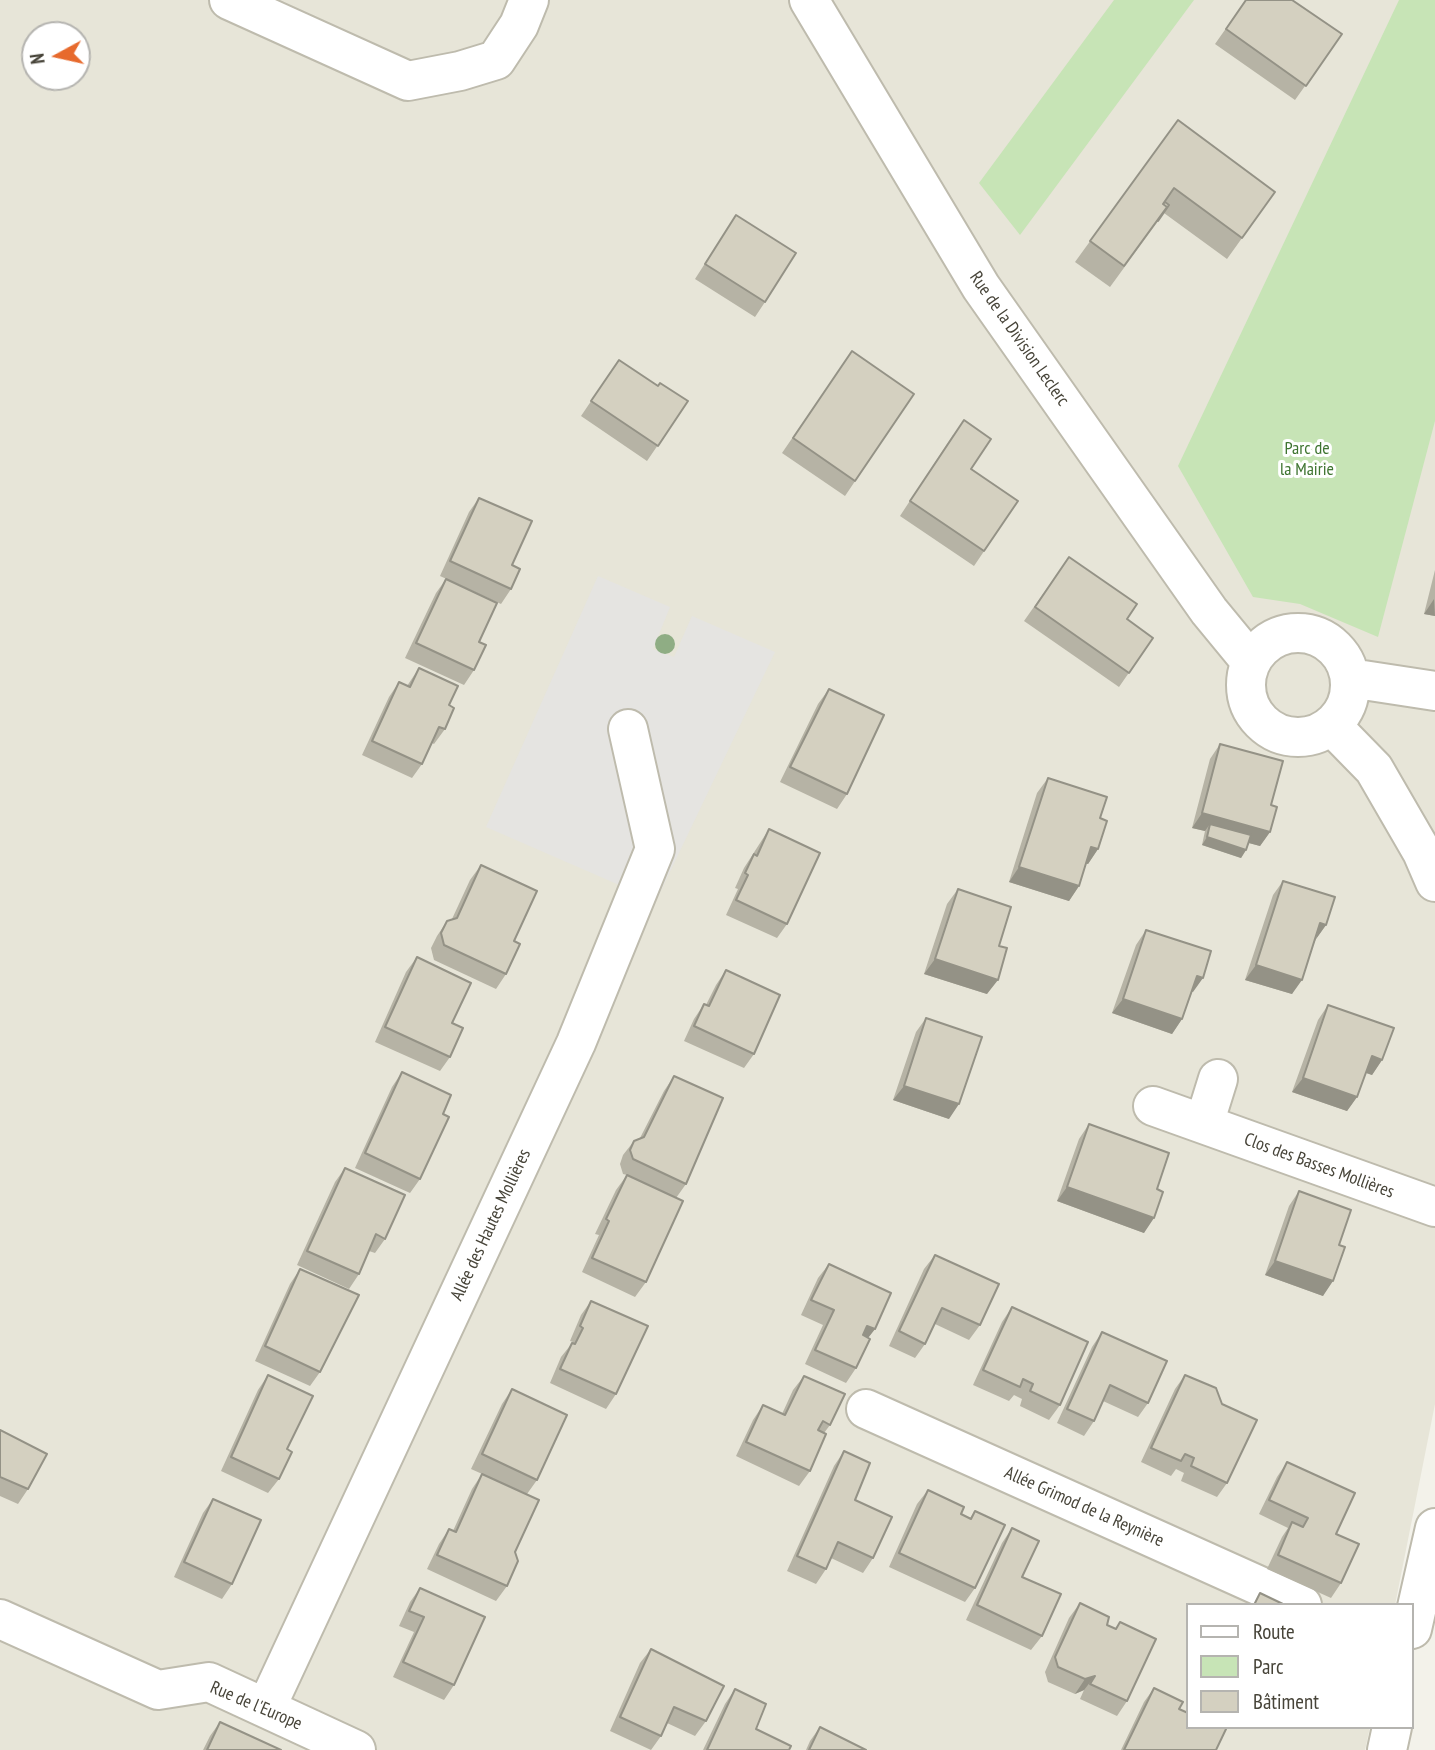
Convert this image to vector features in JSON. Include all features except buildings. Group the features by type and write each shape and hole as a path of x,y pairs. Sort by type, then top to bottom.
{"street":[{"path":"229,0 408,81 460,71 496,60 519,25 530,0"},
{"name":"Rue de la Division Leclerc","path":"810,0 981,287 1209,611 1251,662"},
{"path":"1290,633 1306,633 1322,638 1336,649 1345,662 1350,678 1349,695 1343,712 1331,725 1316,734 1298,737 1281,734 1266,726 1254,712 1247,695 1251,662 1261,648 1290,633"},
{"path":"1350,678 1435,691"},
{"path":"1331,725 1374,769 1422,852 1435,882"},
{"name":"Allée des Hautes Mollières","path":"266,1708 576,1043 655,849 628,729"},
{"path":"1204,1124 1219,1079"},
{"name":"Clos des Basses Mollières","path":"1153,1106 1435,1208"},
{"name":"Allée Grimod de la Reynière","path":"866,1409 1298,1603"},
{"path":"1414,1620 1435,1528"},
{"name":"Rue de l'Europe","path":"0,1619 158,1690 209,1682 356,1750"},
{"path":"1387,1750 1392,1729"}],"shaded area":[{"path":"0,0 1435,0 1435,1404 1395,1603 1186,1603 1186,1729 1370,1729 1365,1750 0,1750"},
{"path":"598,576 670,607 653,649 674,657 692,616 775,652 656,901 486,827"}],"green space":[{"path":"1114,0 1194,0 1020,235 979,183"},
{"name":"Parc de la Mairie","path":"1399,0 1435,0 1435,421 1378,637 1300,604 1253,597 1178,466"}]}
